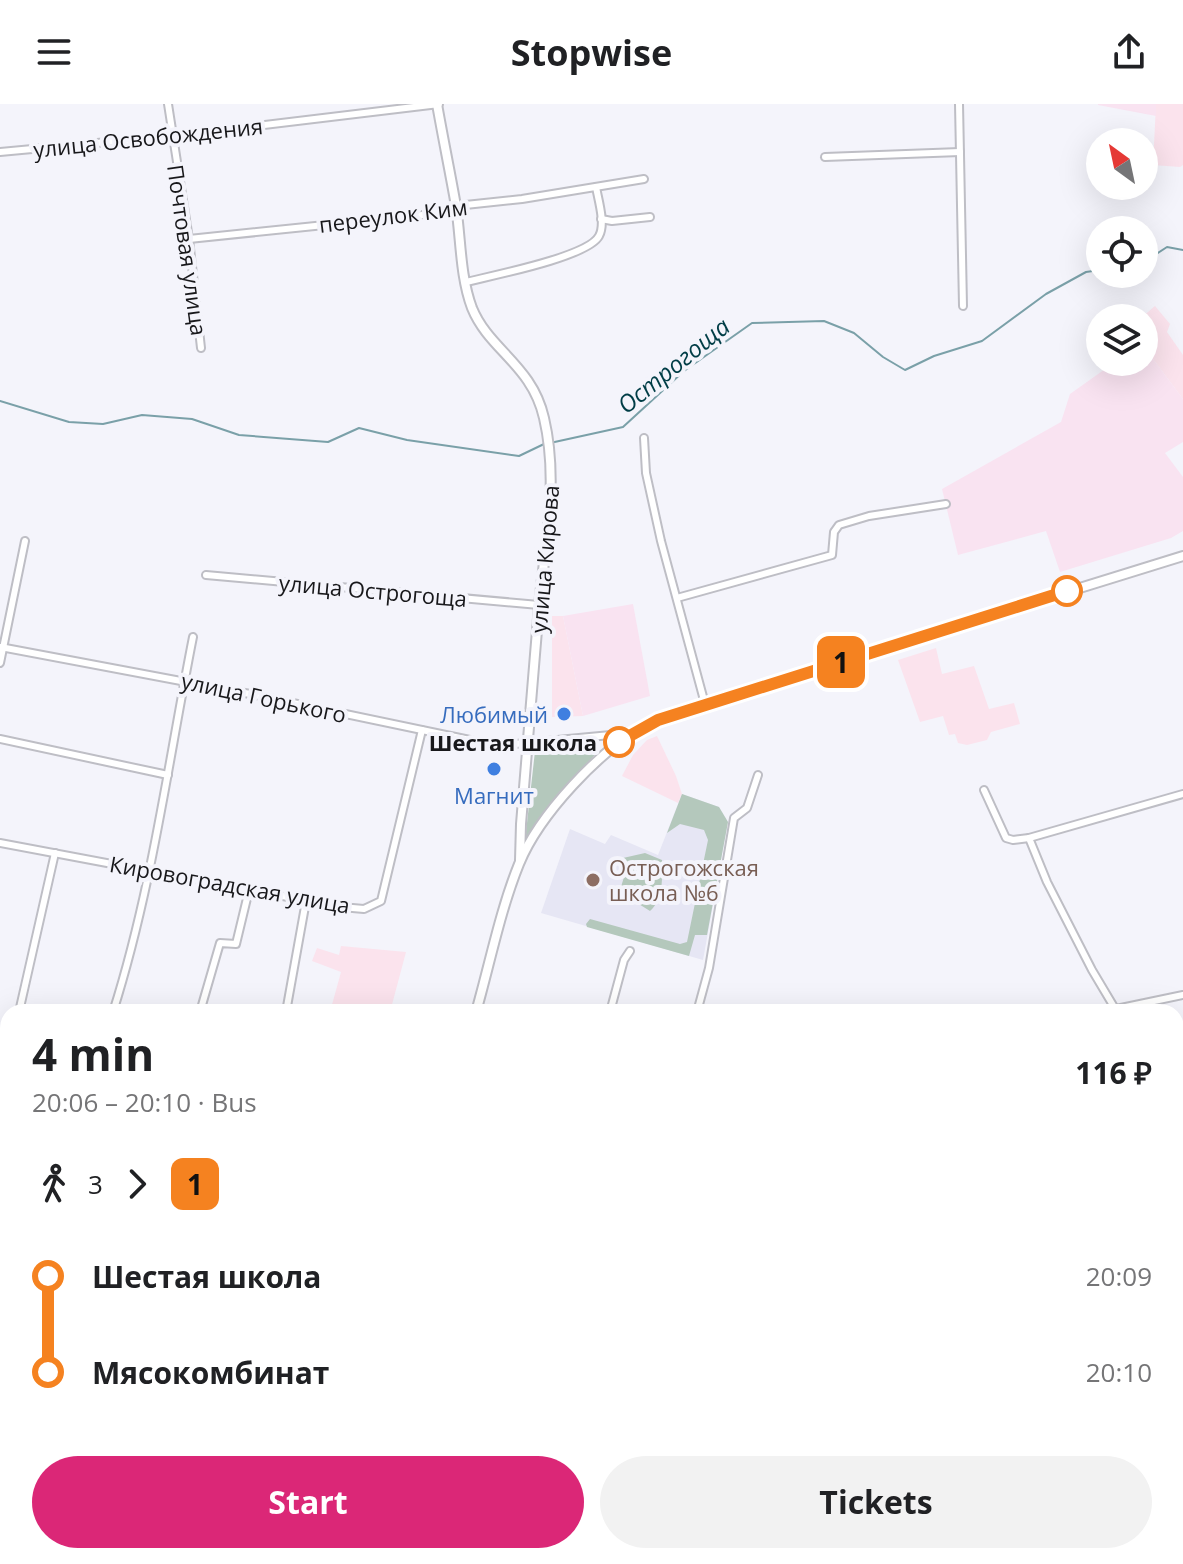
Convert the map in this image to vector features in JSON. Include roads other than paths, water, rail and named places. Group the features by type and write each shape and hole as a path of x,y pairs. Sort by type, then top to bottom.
{"main road":[{"name":"улица Кирова","path":"438,104 472,306 483,327 531,384 546,427 551,461 551,497 539,605 520,860"},
{"path":"478,1004 520,860 547,818 578,781 602,756 632,733 654,721 705,704 1180,559"}],"street":[{"name":"Почтовая улица","path":"168,104 189,239 201,348"},
{"name":"улица Освобождения","path":"0,152 172,136 438,104"},
{"path":"959,104 963,306"},
{"path":"825,157 960,152"},
{"name":"переулок Ким","path":"189,239 416,216 456,206 522,199 644,179"},
{"path":"466,282 537,265 575,252 597,239 601,219 596,187"},
{"path":"601,219 612,221 650,217"},
{"path":"644,438 646,473 705,704"},
{"path":"677,598 832,555 834,532 839,525 869,516 946,504"},
{"path":"0,663 25,541"},
{"name":"улица Острогоща","path":"206,575 539,605"},
{"path":"116,1004 152,869 193,637"},
{"name":"улица Горького","path":"2,647 185,681 489,744 632,733"},
{"name":"Кировоградская улица","path":"0,843 152,869 306,901 364,909 381,901 422,730"},
{"path":"0,739 168,775"},
{"path":"699,1004 709,968 734,818 747,808 758,775"},
{"path":"984,790 1006,838 1013,840 1183,794"},
{"path":"1029,838 1047,882 1112,1004"},
{"path":"21,1004 55,853"},
{"path":"202,1004 220,943 236,944 249,890"},
{"path":"287,1004 306,901"},
{"path":"612,1004 624,960 630,951"},
{"path":"1145,1004 1183,995"}],"waterway":[{"name":"Острогоща","path":"1158,253 1167,247 1183,250"},
{"name":"Острогоща","path":"550,443 623,427 684,371 752,323 824,321 854,333 905,370 934,356 982,341 1046,294 1086,272"},
{"name":"Острогоща","path":"0,401 69,422 103,424 142,415 192,419 239,435 328,442 359,428 407,440 519,456 544,444"}],"place":[{"name":"Любимый","path":"564,714"},
{"name":"Шестая школа","path":"619,742"},
{"name":"Магнит","path":"494,769"},
{"name":"Острогожская школа №6","path":"593,880"}]}
